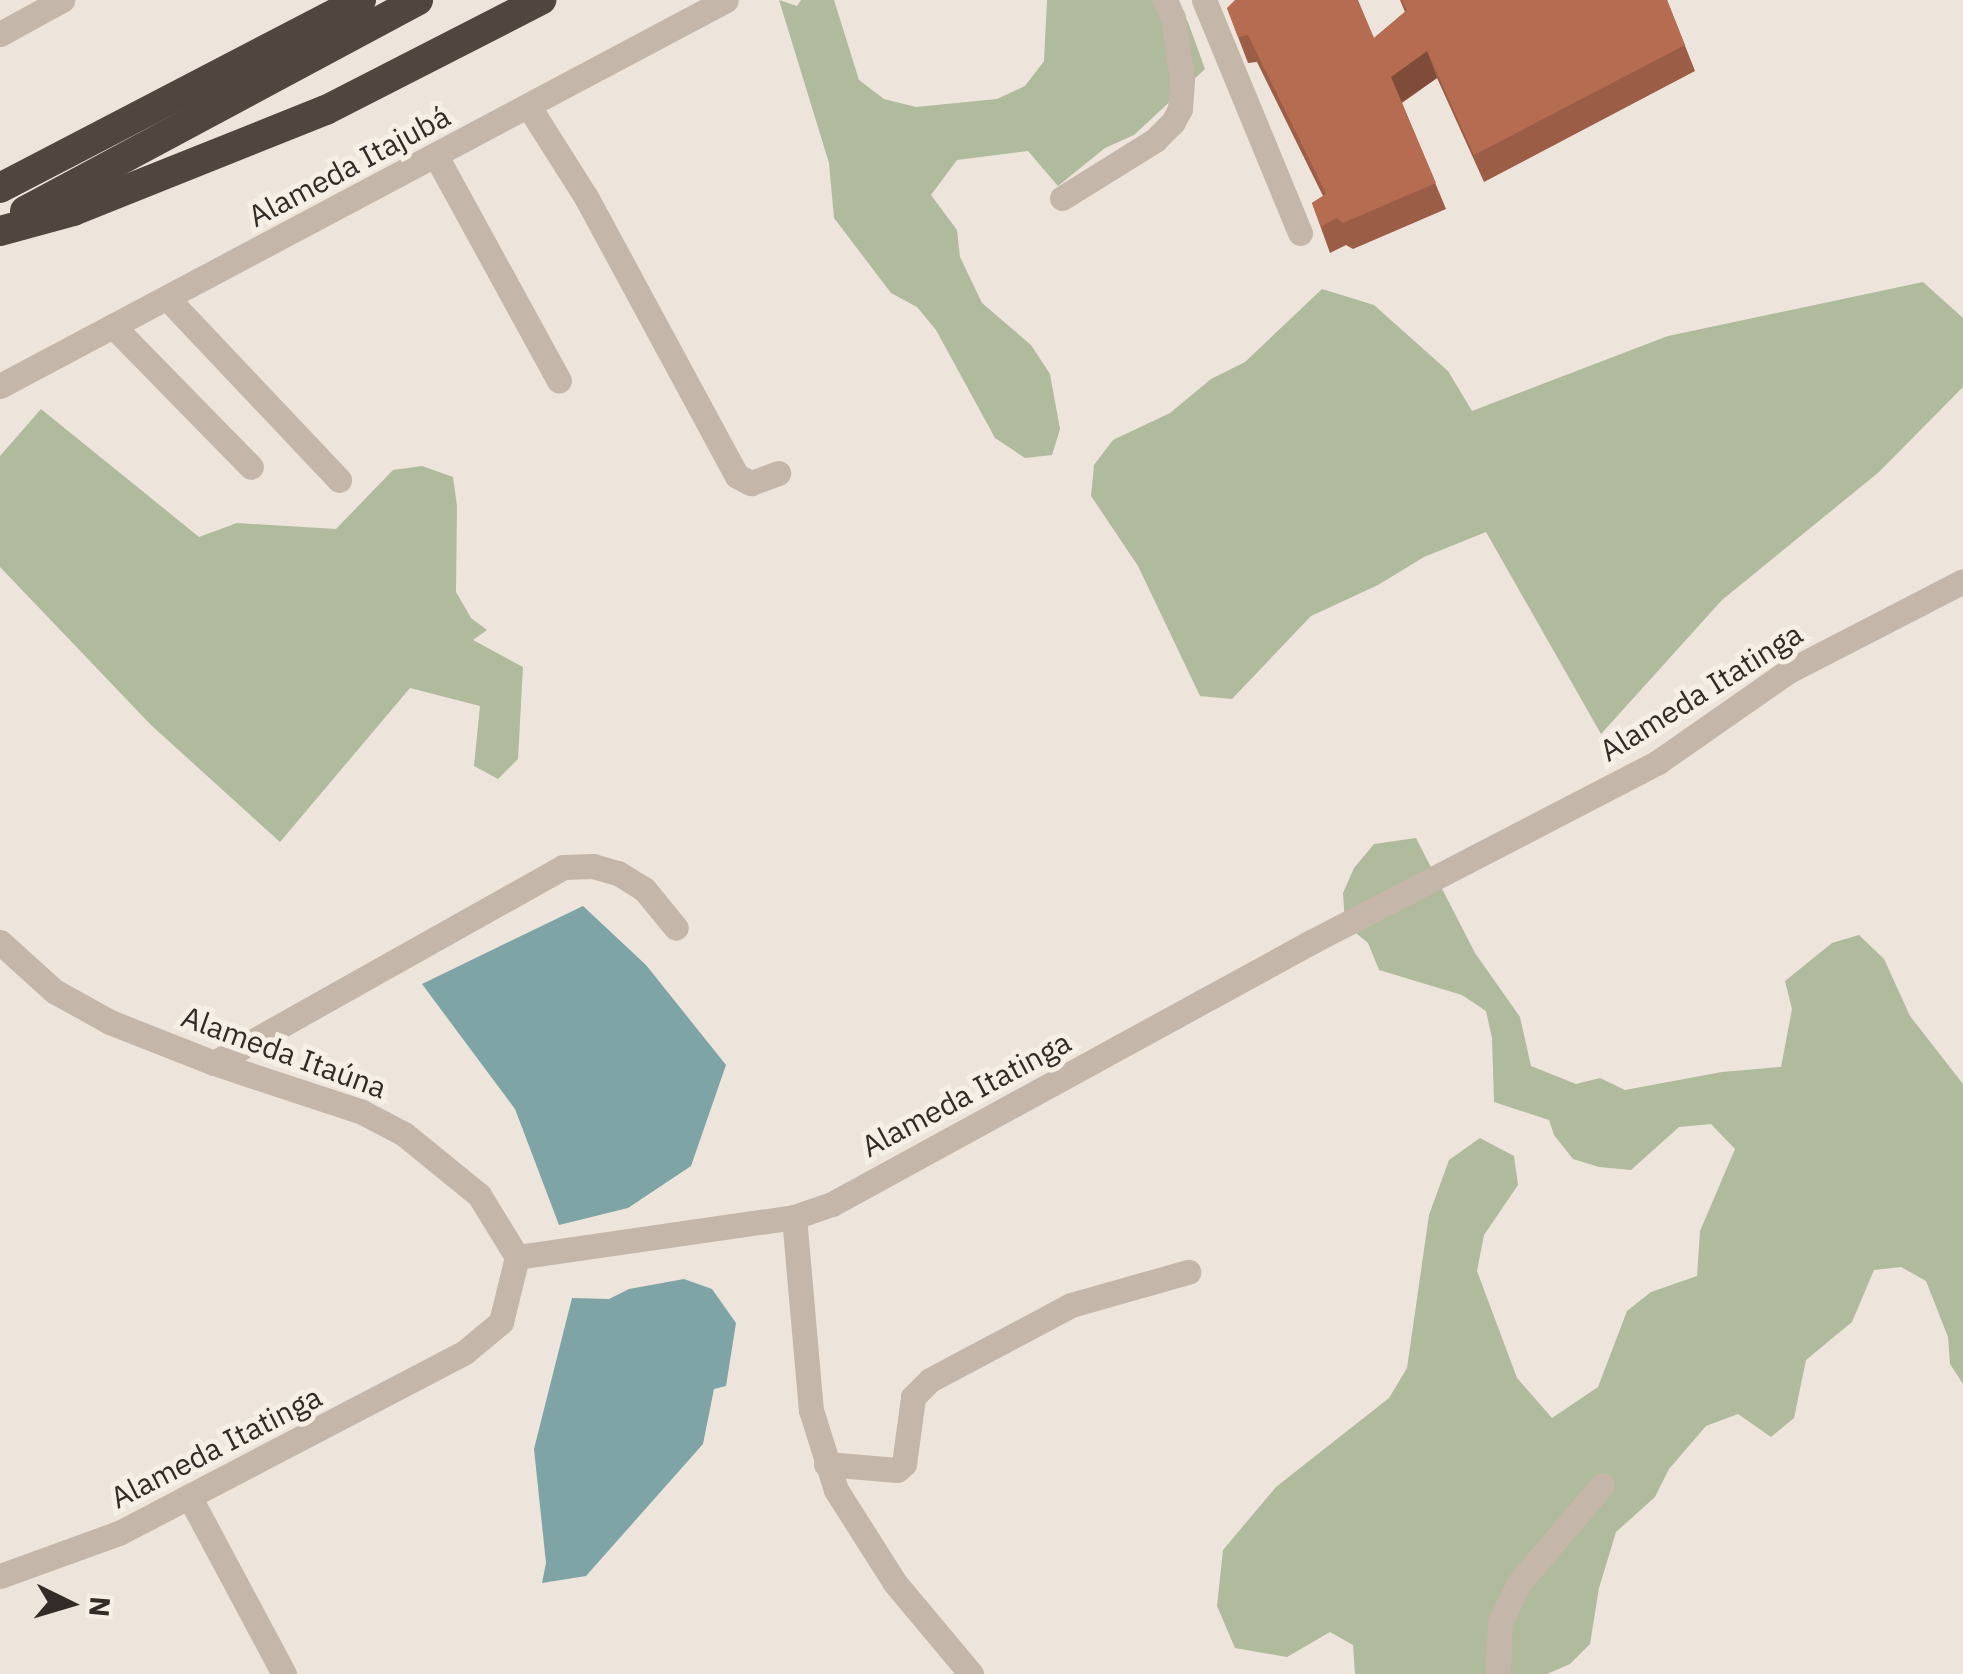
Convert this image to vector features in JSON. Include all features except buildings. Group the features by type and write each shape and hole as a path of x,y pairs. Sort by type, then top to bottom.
{"highway":[{"path":"0,228 418,0"},
{"path":"0,228 73,210 326,110 541,0"},
{"path":"0,188 357,2"}],"street":[{"path":"0,34 62,0"},
{"name":"Alameda Itajubá","path":"0,386 726,0"},
{"path":"1062,198 1155,140 1180,109 1182,78 1165,0"},
{"path":"1204,0 1300,233"},
{"path":"529,106 586,197 736,476 751,483 778,473"},
{"path":"436,156 559,381"},
{"path":"168,298 339,480"},
{"path":"113,326 251,467"},
{"name":"Alameda Itatinga","path":"0,1576 119,1533 380,1399 487,1336 502,1322 511,1298 517,1257 794,1217 832,1204 1314,941 1658,762 1786,672 1963,581"},
{"path":"214,1063 562,867 593,866 618,873 644,889 676,928"},
{"name":"Alameda Itaúna","path":"0,942 54,991 78,1006 214,1063 362,1112 404,1134 479,1195 517,1257"},
{"path":"794,1217 811,1410 826,1464 854,1523 895,1582 971,1674"},
{"path":"826,1464 897,1470 904,1464 913,1397 930,1380 1071,1305 1188,1272"},
{"path":"1498,1674 1495,1652 1500,1622 1520,1583 1602,1485"},
{"path":"189,1496 284,1674"}],"green space":[{"path":"779,0 797,6 801,0 834,0 859,80 884,99 916,107 997,99 1025,86 1044,61 1047,0 1174,0 1188,22 1205,69 1134,135 1105,148 1058,186 1028,151 957,160 931,195 957,230 960,257 982,303 1031,345 1050,374 1060,429 1052,455 1025,458 995,438 936,330 917,307 891,293 834,218 829,163"},
{"path":"1923,282 1963,318 1963,387 1879,472 1722,600 1601,734 1486,532 1424,557 1378,585 1311,616 1232,699 1200,696 1138,566 1091,496 1094,465 1113,440 1170,413 1211,379 1245,362 1322,289 1374,305 1448,371 1472,411 1668,336"},
{"path":"41,409 199,537 237,523 336,529 393,470 422,466 453,477 457,506 456,592 471,618 487,630 473,640 523,667 518,759 498,779 474,766 480,706 410,688 280,842 151,725 0,567 0,456"},
{"path":"1416,838 1475,953 1520,1017 1531,1066 1576,1084 1600,1078 1625,1090 1722,1072 1781,1067 1792,1009 1785,981 1832,943 1859,935 1884,959 1910,1016 1963,1084 1963,1384 1950,1364 1948,1337 1926,1281 1901,1267 1874,1270 1852,1322 1806,1360 1794,1418 1771,1437 1738,1414 1706,1426 1669,1469 1655,1497 1616,1532 1599,1588 1590,1644 1570,1664 1547,1674 1355,1674 1353,1645 1330,1632 1287,1657 1235,1648 1217,1606 1223,1550 1276,1487 1389,1398 1407,1368 1429,1215 1449,1160 1480,1138 1514,1156 1518,1185 1484,1235 1477,1271 1517,1378 1552,1418 1598,1387 1627,1311 1651,1292 1697,1276 1700,1231 1735,1149 1711,1124 1679,1127 1631,1170 1599,1167 1573,1159 1554,1135 1549,1120 1494,1102 1492,1038 1486,1011 1462,995 1379,970 1368,943 1345,924 1343,893 1354,868 1374,844"}],"water":[{"path":"583,906 646,965 726,1065 691,1166 628,1208 559,1225 515,1109 422,984"},
{"path":"684,1279 712,1289 736,1323 726,1386 714,1389 703,1444 586,1576 542,1583 546,1563 534,1449 572,1298 609,1299 629,1289"}]}
